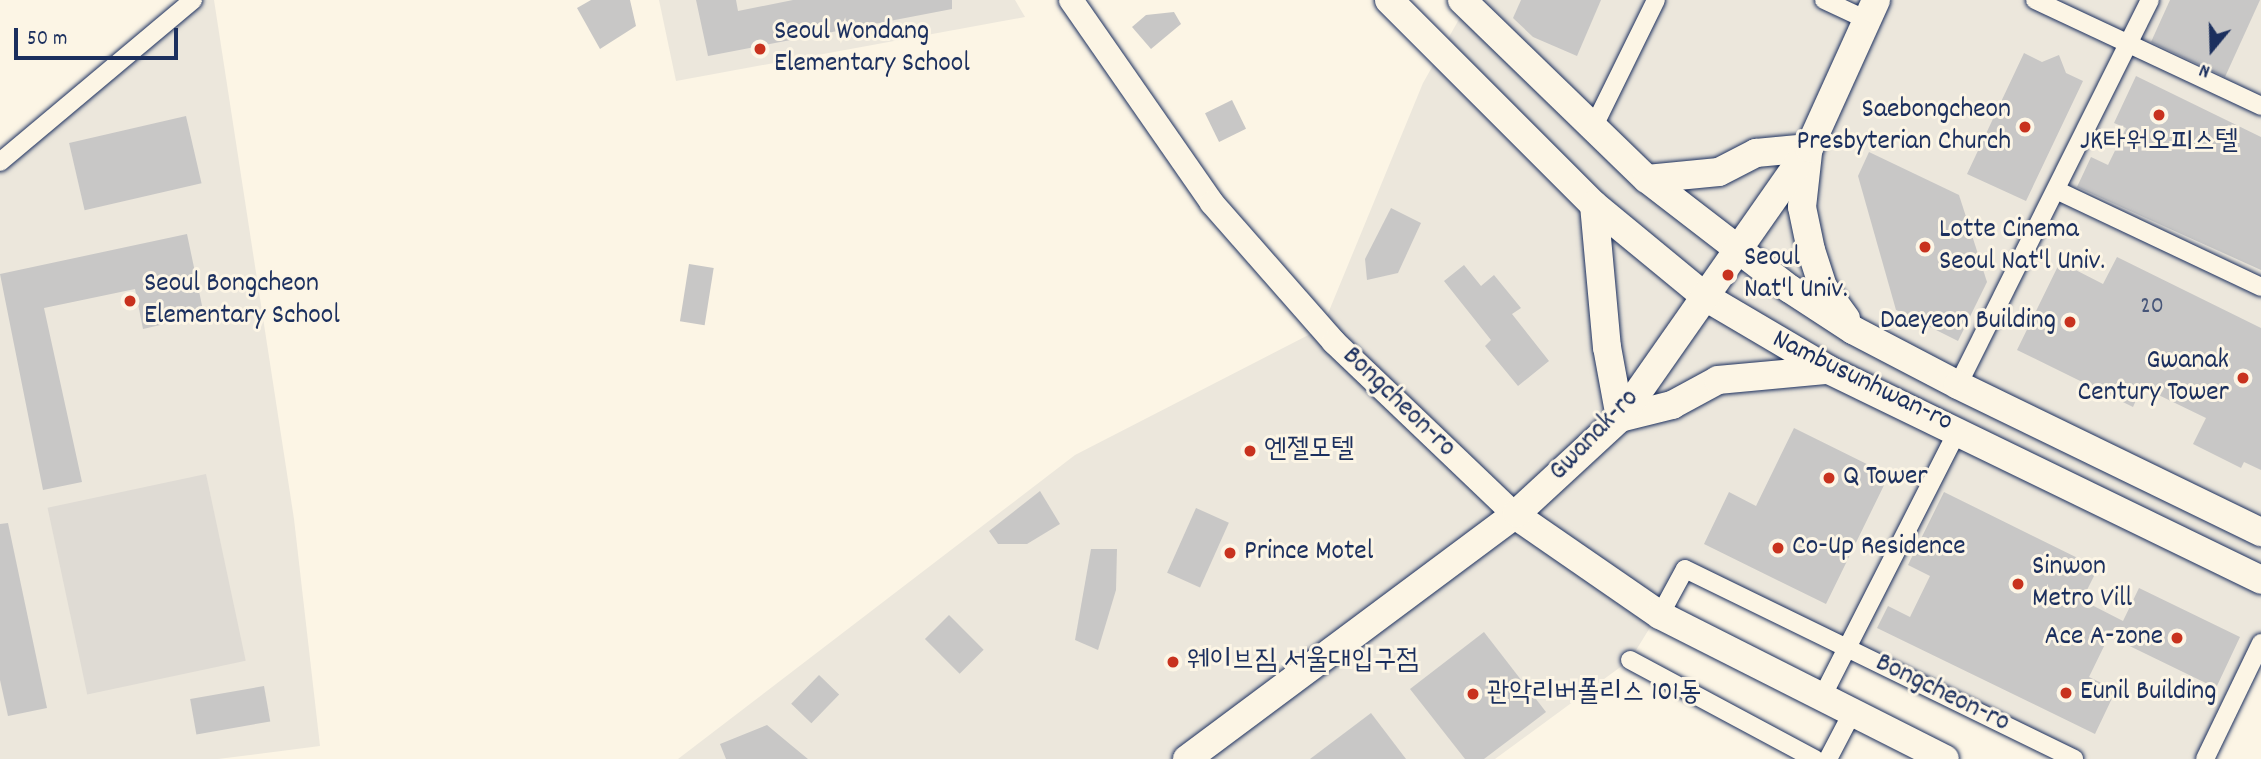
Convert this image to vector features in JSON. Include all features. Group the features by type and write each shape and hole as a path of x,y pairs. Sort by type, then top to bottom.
{"main road":[{"name":"Bongcheon-ro","path":"1071,0 1212,203 1334,342 1515,515 1660,615 1945,759"},
{"name":"Nambusunhwan-ro","path":"1389,0 1594,205 1707,298 1829,370 1958,430 2261,580"},
{"name":"Nambusunhwan-ro","path":"1462,0 1647,179 1739,251 1853,330 1958,385 2261,532"},
{"name":"Gwanak-ro","path":"1187,759 1515,515 1620,418 1707,298 1809,148 1872,10"},
{"path":"1647,179 1719,172 1756,153 1809,148 1802,207 1811,250 1823,287 1853,330"},
{"path":"1594,205 1606,347 1620,418 1672,405 1718,380 1829,370"}],"street":[{"path":"0,162 192,0"},
{"path":"1594,126 1656,0"},
{"path":"1824,0 1872,10"},
{"path":"2035,0 2261,106"},
{"path":"1958,385 2150,0"},
{"path":"2056,190 2261,287"},
{"name":"Bongcheon-ro","path":"1822,697 1958,430"},
{"name":"Bongcheon-ro","path":"1660,615 1685,569 2074,759"},
{"path":"2205,759 2261,642"},
{"path":"1630,660 1815,759"},
{"path":"1828,759 1852,713"}],"shaded area":[{"name":"Seoul Bongcheon Elementary School","path":"193,0 214,0 294,519 320,746 218,759 0,759 0,162"},
{"name":"Seoul Wondang Elementary School","path":"659,0 1015,0 1025,17 676,81"},
{"path":"1462,0 2261,0 2261,643 2205,759 2074,759 1686,569 1630,660 1495,759 678,759 1075,455 1322,328 1423,83 1467,5"},
{"path":"206,474 246,661 87,695 48,508"}],"building":[{"path":"591,0 630,0 636,26 600,49 577,8"},
{"path":"696,0 736,0 738,11 793,0 952,0 952,9 708,56"},
{"path":"1521,0 1601,0 1577,56 1533,37 1513,18"},
{"path":"2170,0 2260,0 2225,77 2151,42"},
{"path":"1174,12 1181,24 1151,49 1132,27 1146,15"},
{"name":"Saebongcheon Presbyterian Church","path":"2024,53 2042,62 2059,55 2066,73 2083,81 2026,201 1967,174"},
{"path":"2136,76 2261,137 2261,270 2077,187 2091,157 2108,165 2126,128 2114,123"},
{"path":"1232,100 1246,129 1219,142 1205,113"},
{"path":"186,116 202,183 85,210 69,143"},
{"path":"1869,152 1959,195 1987,282 1958,341 1896,310 1858,176"},
{"path":"1391,208 1421,223 1398,273 1367,280 1365,259"},
{"path":"187,234 204,315 143,329 135,289 44,308 82,482 43,490 0,274"},
{"path":"2117,257 2261,328 2261,470 2244,462 2241,468 2193,444 2206,418 2142,387 2133,407 2017,350 2060,262 2103,284"},
{"path":"689,264 714,268 705,325 680,321"},
{"path":"1464,265 1481,286 1494,275 1521,308 1512,314 1549,361 1518,386 1485,346 1491,340 1444,281"},
{"path":"1794,428 1889,475 1826,604 1704,544 1729,492 1756,506"},
{"path":"1040,491 1060,524 1027,544 998,544 989,531"},
{"path":"1944,492 2098,568 2082,600 2123,621 2139,588 2240,637 2216,688 2109,636 2089,677 2116,690 2095,734 1877,628 1888,606 1910,617 1930,576 1908,565"},
{"path":"1196,508 1229,523 1200,588 1167,573"},
{"path":"8,523 47,708 8,716 0,680 0,524"},
{"path":"1091,549 1117,549 1116,590 1098,650 1075,640"},
{"path":"949,615 984,650 960,674 925,639"},
{"name":"관악리버폴리스 101동","path":"1484,632 1546,712 1484,759 1465,759 1410,689"},
{"path":"819,675 839,694 811,723 791,704"},
{"path":"264,686 270,721 196,734 190,699"},
{"path":"1371,713 1406,759 1310,759"},
{"path":"767,725 808,759 726,759 720,744"}],"place":[{"name":"Seoul Wondang Elementary School","path":"760,49"},
{"name":"JK타워오피스텔","path":"2159,115"},
{"name":"Saebongcheon Presbyterian Church","path":"2025,127"},
{"name":"Lotte Cinema Seoul Nat'l Univ.","path":"1925,247"},
{"name":"Seoul Nat'l Univ.","path":"1728,275"},
{"name":"Seoul Bongcheon Elementary School","path":"130,301"},
{"name":"Daeyeon Building","path":"2070,322"},
{"name":"Gwanak Century Tower","path":"2243,378"},
{"name":"엔젤모텔","path":"1250,451"},
{"name":"Q Tower","path":"1829,478"},
{"name":"Co-Up Residence","path":"1778,548"},
{"name":"Prince Motel","path":"1230,553"},
{"name":"Sinwon Metro Vill","path":"2018,584"},
{"name":"Ace A-zone","path":"2177,638"},
{"name":"웨이브짐 서울대입구점","path":"1173,662"},
{"name":"Eunil Building","path":"2066,693"},
{"name":"관악리버폴리스 101동","path":"1473,694"}]}
